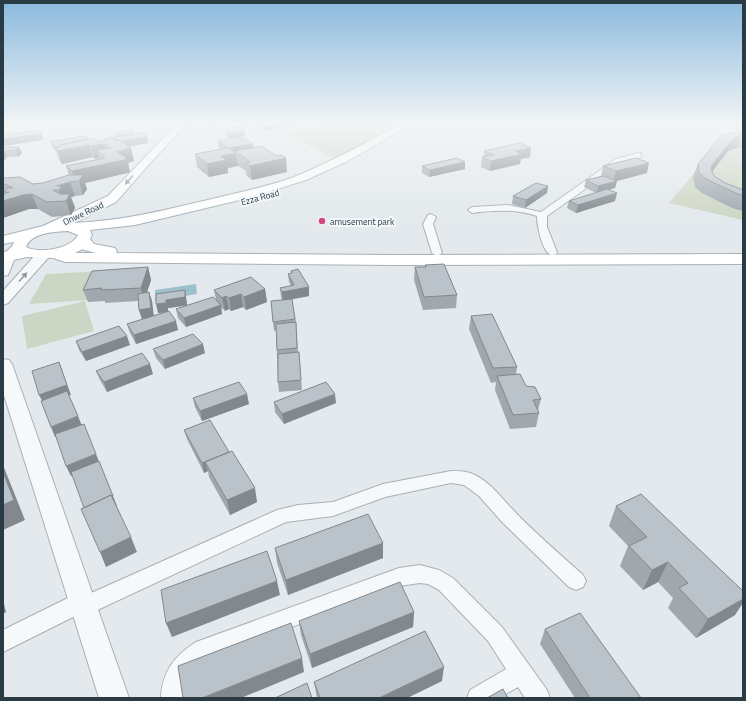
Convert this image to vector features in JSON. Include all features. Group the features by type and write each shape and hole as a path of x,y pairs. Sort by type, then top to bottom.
{"main road":[{"name":"Onwe Road","path":"85,237 110,215 157,156"},
{"name":"Ezza Road","path":"42,231 135,221 275,186 348,161 357,156"},
{"name":"Ezza Road","path":"85,237 257,198 312,181 358,156"},
{"name":"Onwe Road","path":"42,231 76,217 112,199 154,159"},
{"path":"110,215 130,217 161,214"},
{"path":"69,227 83,231 89,247 117,252 743,252"},
{"path":"3,240 42,231"},
{"path":"14,253 26,237 42,231"},
{"path":"49,254 72,248 85,237"},
{"path":"14,253 49,254 65,257 743,259"}],"street":[{"path":"542,216 619,161 636,156"},
{"path":"472,210 508,206 530,211 542,216"},
{"path":"542,216 542,227 552,252"},
{"path":"431,217 428,224 437,253"},
{"path":"3,272 14,253"},
{"path":"3,300 49,254"},
{"path":"3,364 114,698"},
{"path":"3,641 283,515 333,509 383,491 451,477 463,477 470,480 485,491 509,518 576,581"},
{"path":"172,698 172,687 176,674 188,660 204,650 399,577 420,574 432,576 446,584 494,634 539,698"},
{"path":"478,698 521,672"}],"green space":[{"path":"330,156 342,156 336,159"},
{"path":"709,156 743,156 743,220 669,203"},
{"path":"102,271 89,300 29,304 46,274"},
{"path":"85,301 94,331 27,349 22,316"}],"water":[{"path":"196,284 197,294 155,301 155,290"}],"building":[{"path":"103,156 123,156 127,158 124,160 72,171 66,166 105,158"},
{"path":"197,156 222,156 221,156 226,160 207,164"},
{"path":"241,156 282,156 286,158 250,166 245,163 250,162"},
{"path":"490,156 514,156 491,161 482,157"},
{"path":"705,156 720,156 712,165 711,169 714,176 725,183 743,190 743,195 706,179 699,173 698,164"},
{"path":"457,158 465,162 430,170 422,166"},
{"path":"636,158 649,163 616,171 603,166"},
{"path":"69,175 83,175 79,181 57,186 62,186 59,190 53,190 60,194 70,194 66,201 47,202 32,194 3,201 3,194 9,192 4,192 8,188 13,188 3,184 4,178 20,177 33,184 43,183"},
{"path":"604,176 617,181 598,186 586,180"},
{"path":"536,183 548,186 526,200 513,196"},
{"path":"607,189 617,193 578,205 569,201"},
{"path":"444,264 457,295 424,297 415,267"},
{"path":"148,267 141,288 101,290 102,288 83,290 92,271"},
{"path":"298,269 309,287 282,292 280,288 294,285 288,274 292,273 291,271"},
{"path":"251,277 265,289 244,297 241,294 229,298 226,296 222,298 214,290"},
{"path":"185,290 185,297 166,300 166,303 156,304 156,294"},
{"path":"149,292 151,308 139,310 138,294"},
{"path":"213,297 221,305 184,318 176,309"},
{"path":"292,299 295,319 273,322 271,301"},
{"path":"169,311 176,321 134,335 127,324"},
{"path":"492,314 517,367 493,368 471,316"},
{"path":"296,322 297,348 277,350 276,324"},
{"path":"119,326 127,336 82,352 76,341"},
{"path":"193,334 203,344 163,360 153,349"},
{"path":"299,352 301,380 278,382 278,354"},
{"path":"142,353 150,364 104,382 96,371"},
{"path":"59,362 67,385 39,395 32,371"},
{"path":"520,374 526,386 535,387 541,399 533,400 539,413 513,415 497,376"},
{"path":"239,382 247,394 200,411 193,398"},
{"path":"326,382 335,394 282,414 274,402"},
{"path":"67,391 78,416 51,427 41,401"},
{"path":"210,420 229,452 202,463 184,430"},
{"path":"84,424 96,454 66,466 55,434"},
{"path":"232,451 255,488 227,500 205,462"},
{"path":"99,461 113,496 111,495 84,508 71,472"},
{"path":"3,472 14,500 3,505"},
{"path":"641,494 743,591 743,599 708,619 679,588 688,583 668,562 652,570 629,546 647,537 616,506"},
{"path":"111,495 131,537 100,552 81,509"},
{"path":"368,514 383,543 286,580 275,548"},
{"path":"267,551 277,581 166,623 161,590"},
{"path":"400,582 414,612 310,654 299,621"},
{"path":"580,613 641,698 590,698 545,629"},
{"path":"291,623 302,658 202,698 183,698 178,666"},
{"path":"425,631 444,667 379,698 320,698 314,682"},
{"path":"307,683 312,698 275,698"},
{"path":"503,689 508,698 487,698"}],"place":[{"name":"amusement park","path":"322,221"}]}
